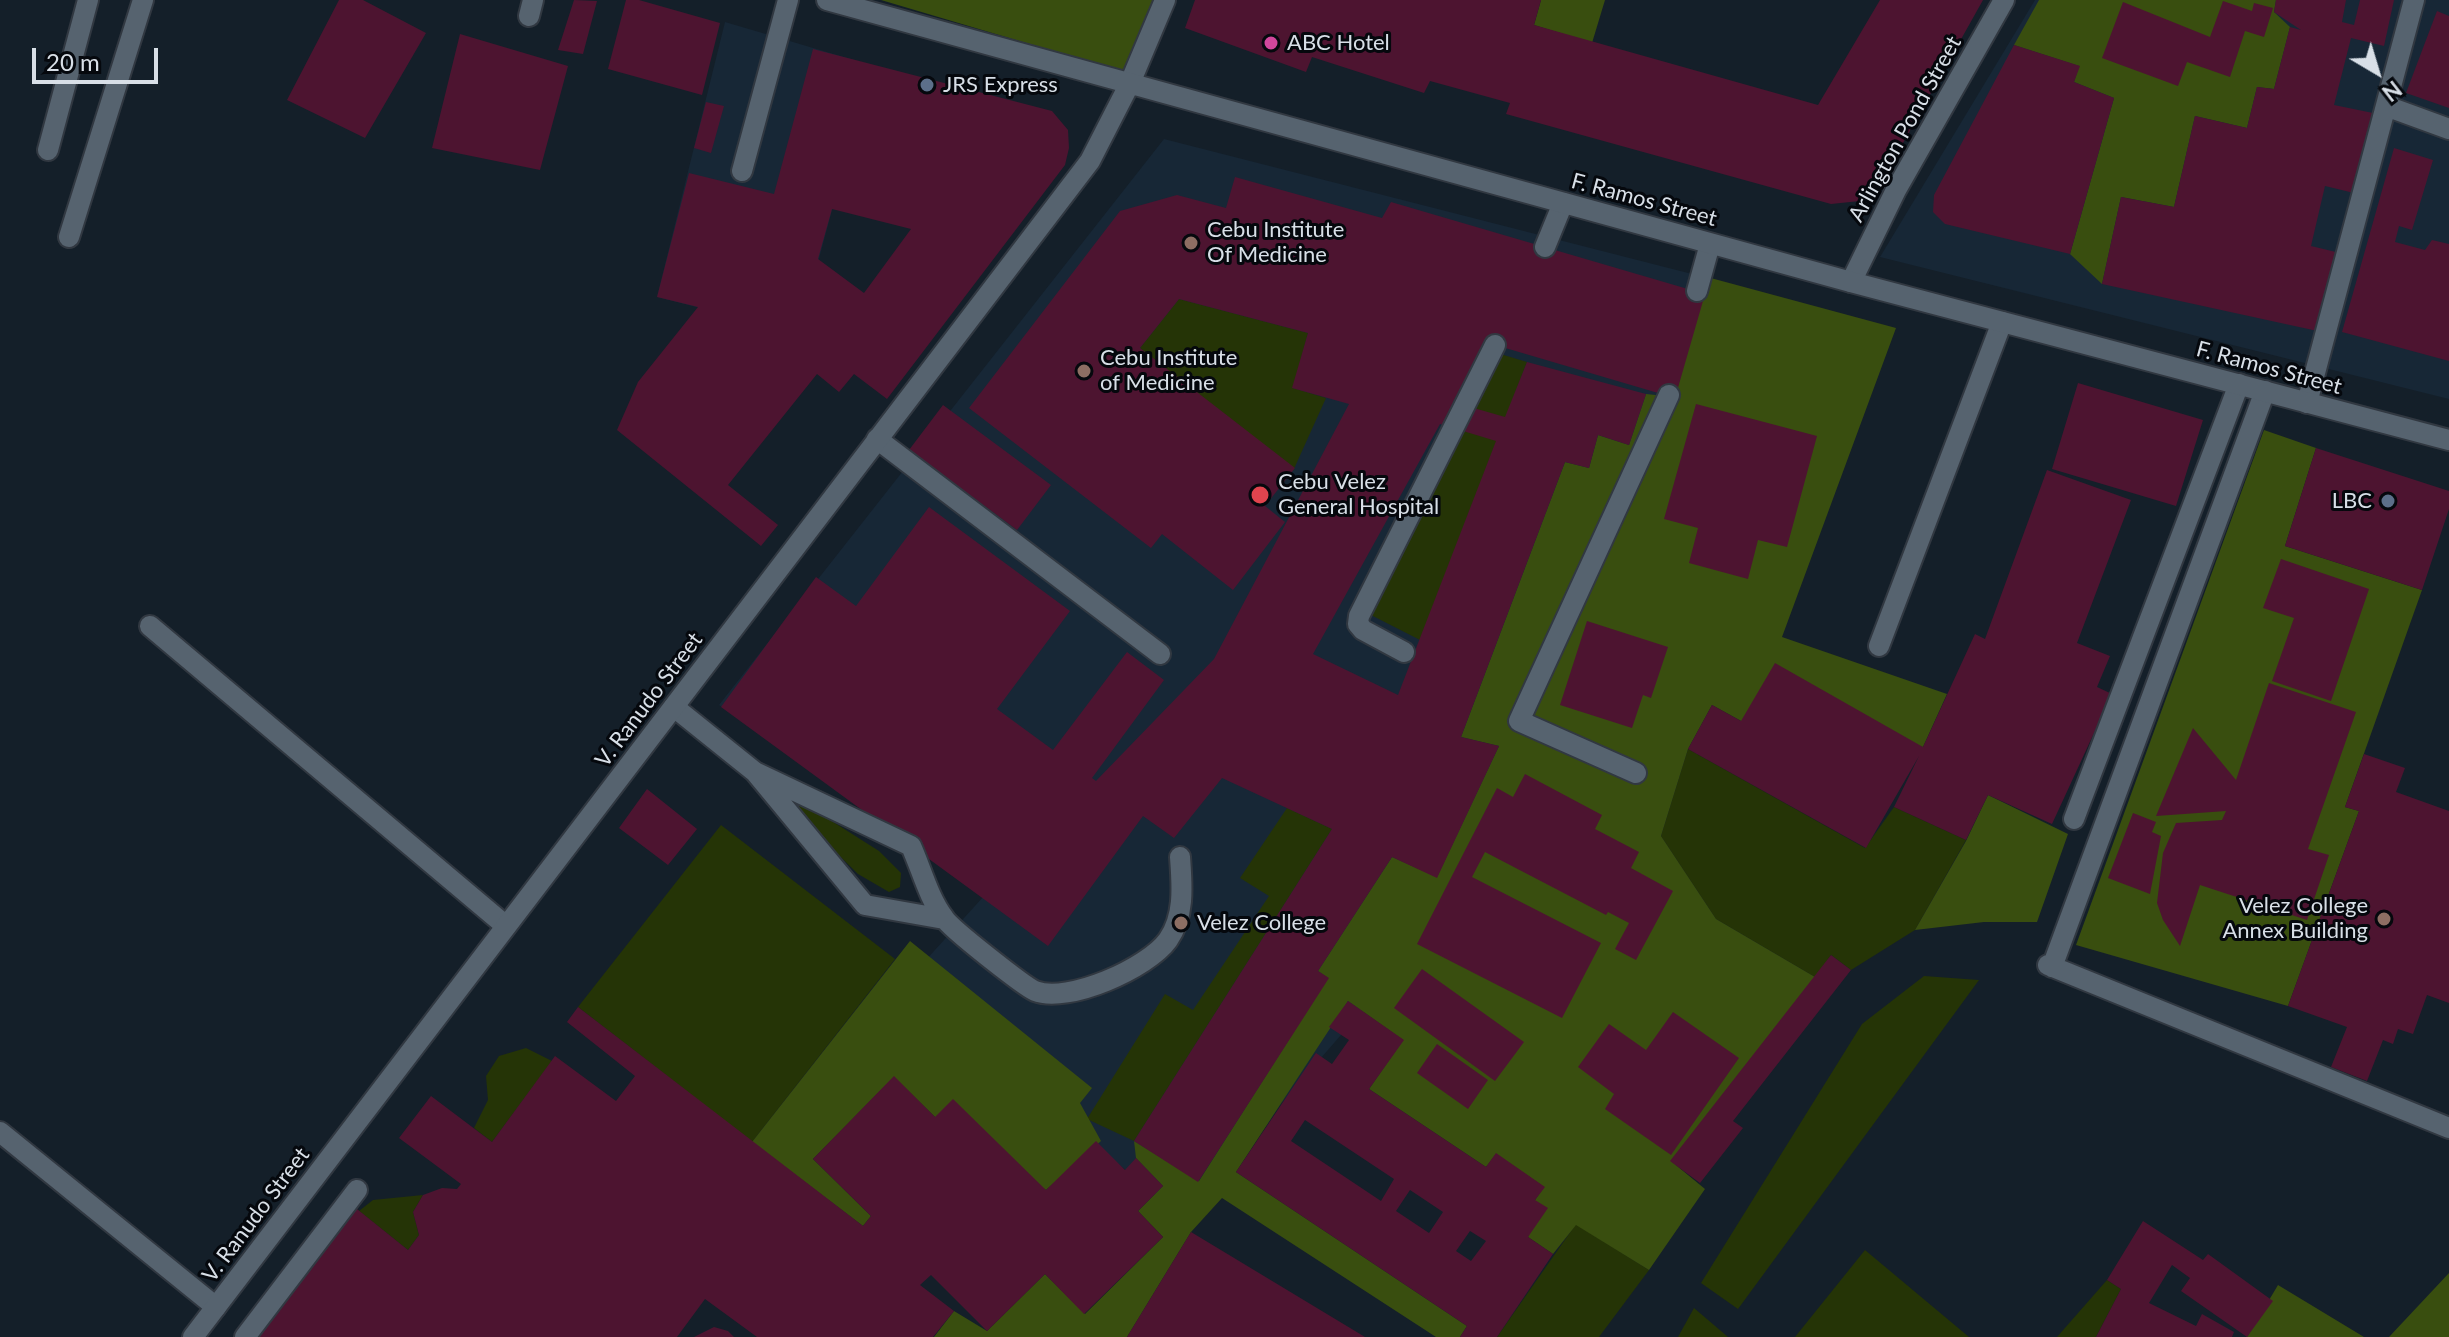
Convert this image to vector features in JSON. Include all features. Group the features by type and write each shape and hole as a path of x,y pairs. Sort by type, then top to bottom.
{"street":[{"path":"48,150 88,0"},
{"path":"69,237 143,0"},
{"path":"742,171 788,0"},
{"name":"F. Ramos Street","path":"827,0 1710,244 2449,440"},
{"name":"V. Ranudo Street","path":"193,1337 1090,161 1130,83 1165,0"},
{"name":"Arlington Pond Street","path":"1851,282 1896,190 2004,0"},
{"path":"2307,403 2414,0"},
{"path":"2386,106 2449,129"},
{"path":"1545,247 1563,203"},
{"path":"1697,291 1710,244"},
{"path":"1879,646 2002,322"},
{"path":"1404,652 1363,630 1358,624 1359,616 1495,345"},
{"path":"2074,819 2239,384"},
{"path":"2265,391 2244,440 2050,966 2448,1128"},
{"path":"1636,773 1519,721 1669,395"},
{"path":"877,439 1160,654"},
{"path":"150,626 506,926"},
{"path":"674,707 755,772 865,905 944,919"},
{"path":"755,772 911,846 944,919 1034,990 1055,994 1089,988 1120,976 1167,941 1183,900 1180,857"},
{"path":"0,1132 216,1307"},
{"path":"245,1337 357,1190"}],"shaded area":[{"path":"2035,0 2449,0 2449,399 1880,257"},
{"path":"725,22 871,65 799,333 657,297"},
{"name":"Cebu Velez General Hospital","path":"1164,139 1739,286 1407,959 1281,1104 1267,1125 1181,1217 905,983 984,896 719,705"}],"green space":[{"path":"881,0 1158,0 1127,73"},
{"path":"1541,0 1605,0 1592,43 1534,25"},
{"path":"2039,0 2276,0 2274,12 2290,27 2274,89 2257,87 2247,128 2195,116 2174,207 2121,197 2102,284 2070,254 2114,98 2074,82 2079,66 2014,45"},
{"path":"1707,277 1896,328 1782,637 1947,694 1923,747 1741,721 1712,705 1688,749 1661,836 1716,919 1815,977 1671,1161 1705,1189 1649,1270 1576,1225 1553,1254 1528,1237 1535,1200 1544,1187 1496,1154 1486,1167 1369,1089 1403,1040 1348,1001 1236,1172 1467,1326 1460,1337 1436,1337 1222,1198 1191,1232 1127,1337 934,1337 954,1311 987,1331 1045,1274 1085,1314 1163,1237 1138,1211 1163,1186 1136,1158 1134,1141 1199,1181 1328,978 1318,971 1392,857 1437,877 1499,746 1461,737 1565,462 1589,468 1598,435 1629,445 1646,394 1675,397"},
{"path":"1179,299 1308,333 1293,388 1326,398 1293,471 1140,348"},
{"path":"1497,353 1527,362 1420,640 1369,614"},
{"path":"2264,430 2316,448 2285,546 2422,590 2345,807 2359,811 2288,1006 2076,945"},
{"path":"1688,749 1865,848 1894,807 1966,840 1915,930 1851,970 1831,955 1815,977 1716,919 1661,836"},
{"path":"1988,795 2068,834 2037,922 1984,922 1915,930 1966,841"},
{"path":"797,799 879,851 901,873 900,887 889,892 858,874 790,807 789,800"},
{"path":"1287,808 1332,829 1134,1141 1087,1119 1165,994 1193,1010 1269,896 1240,878"},
{"path":"721,825 895,959 752,1142 578,1007"},
{"path":"910,941 1092,1088 1080,1103 1101,1141 1046,1190 935,1117 894,1077 813,1159 871,1216 863,1226 752,1142"},
{"path":"1924,976 1979,980 1738,1309 1701,1283 1862,1024"},
{"path":"526,1048 552,1061 492,1142 474,1128 488,1100 486,1076 499,1056"},
{"path":"423,1195 413,1212 419,1235 408,1250 359,1211 373,1200"},
{"path":"1576,1224 1649,1270 1599,1337 1497,1337"},
{"path":"1865,1250 1969,1337 1795,1337"},
{"path":"2449,1273 2449,1337 2389,1337"},
{"path":"2107,1280 2121,1289 2096,1337 2057,1337"},
{"path":"2278,1285 2364,1337 2247,1337"},
{"path":"1694,1308 1728,1337 1678,1337"}],"building":[{"path":"339,0 363,0 426,33 365,138 287,100"},
{"path":"574,0 597,1 583,54 558,50"},
{"path":"626,0 639,0 720,23 702,95 608,69"},
{"path":"1195,0 1541,0 1534,25 1818,105 1880,0 1983,0 1880,184 1860,201 1831,204 1506,114 1510,103 1430,81 1424,93 1312,57 1306,72 1185,28"},
{"path":"2276,0 2346,0 2342,22 2354,25 2360,0 2394,0 2384,46 2351,38 2334,105 2373,113 2354,193 2325,186 2311,246 2340,253 2322,332 2102,284 2121,197 2174,207 2195,116 2247,128 2257,87 2274,89 2290,27 2301,30 2274,12"},
{"path":"2223,1 2252,11 2254,3 2273,8 2264,37 2245,31 2230,77 2187,62 2178,86 2102,58 2123,2 2210,37"},
{"path":"2437,11 2449,16 2449,108 2406,93"},
{"path":"460,34 568,66 540,170 432,148"},
{"path":"2014,45 2080,66 2074,82 2114,98 2070,254 1945,224 1933,212 1934,195"},
{"path":"813,49 1052,111 1068,130 1069,148 1065,165 887,399 854,374 839,392 817,374 728,485 778,525 761,546 617,430 638,382 698,307 657,297 689,173 774,194","holes":["832,209 911,229 864,293 818,259"]},
{"path":"706,102 724,106 711,153 694,148"},
{"path":"2394,148 2433,160 2412,230 2399,226 2395,242 2425,250 2432,240 2449,244 2449,361 2342,332"},
{"name":"Cebu Velez General Hospital","path":"1235,177 1382,218 1391,202 1705,294 1675,398 1485,342 1453,402 1505,417 1527,362 1646,394 1629,445 1598,435 1589,468 1565,462 1461,737 1499,746 1437,878 1392,857 1318,971 1329,978 1198,1182 1134,1141 1332,829 1222,778 1174,838 1143,816 1048,946 721,707 816,577 856,606 929,507 1070,611 997,709 1053,750 1127,652 1164,680 1092,778 1096,781 1214,659 1349,404 1292,388 1308,333 1179,299 1140,348 1295,468 1265,506 1285,522 1233,590 1162,534 1151,548 969,408 1120,211 1177,195 1226,208","holes":["1440,424 1496,441 1398,695 1313,654"]},
{"path":"2078,383 2203,420 2176,506 2052,469"},
{"path":"1696,404 1817,436 1787,547 1758,540 1748,579 1689,563 1698,528 1664,519"},
{"path":"943,405 1051,485 1017,530 909,450"},
{"path":"2316,448 2449,491 2449,509 2422,590 2285,546"},
{"path":"2047,470 2131,500 2077,643 2110,656 2097,687 2112,694 2052,824 1988,795 1966,840 1894,807 1919,756 1866,848 1688,749 1712,705 1741,721 1775,663 1923,747 1975,634 1985,639"},
{"path":"2281,559 2369,589 2331,701 2272,681 2294,618 2263,608"},
{"path":"1587,621 1668,647 1651,698 1643,695 1632,728 1560,705"},
{"path":"2269,683 2356,712 2308,849 2329,855 2307,920 2200,885 2180,946 2163,920 2157,903 2163,853 2176,823 2222,820 2226,811 2156,816 2193,728 2236,780"},
{"name":"Velez College Annex Building","path":"2364,754 2405,768 2396,792 2449,811 2449,1003 2427,995 2413,1034 2398,1029 2393,1044 2383,1040 2367,1081 2331,1067 2347,1027 2288,1006 2359,811 2345,807"},
{"path":"1525,774 1602,815 1595,829 1639,852 1631,868 1673,891 1636,960 1615,949 1629,923 1608,912 1606,915 1485,852 1472,877 1601,943 1562,1018 1417,944 1497,788 1513,797"},
{"path":"647,789 697,829 668,865 619,828"},
{"path":"2133,813 2156,822 2152,832 2161,836 2150,894 2108,878"},
{"path":"1831,955 1851,970 1733,1121 1743,1128 1700,1183 1670,1161"},
{"path":"1422,969 1524,1042 1495,1081 1394,1008"},
{"path":"1348,1001 1404,1040 1369,1089 1486,1167 1496,1153 1545,1187 1535,1200 1548,1208 1528,1237 1553,1254 1497,1337 1460,1337 1467,1326 1236,1172 1316,1053 1332,1064 1349,1040 1329,1027","holes":["1305,1120 1394,1179 1381,1201 1291,1141","1410,1190 1443,1212 1429,1233 1396,1211","1470,1231 1486,1241 1471,1261 1456,1251"]},
{"path":"578,1007 863,1226 871,1216 813,1159 894,1076 935,1117 953,1099 1046,1190 1096,1141 1125,1170 1136,1158 1163,1186 1138,1211 1163,1237 1084,1314 1045,1274 987,1331 931,1275 920,1285 954,1311 933,1337 757,1337 705,1299 677,1337 250,1337 352,1205 408,1250 419,1235 413,1212 423,1195 442,1188 457,1189 461,1184 399,1138 431,1096 492,1142 555,1056 616,1101 635,1076 567,1022"},
{"path":"1673,1012 1739,1058 1671,1155 1605,1109 1614,1094 1578,1067 1609,1024 1646,1050"},
{"path":"1437,1044 1488,1080 1468,1109 1417,1073"},
{"path":"2143,1221 2203,1260 2208,1254 2273,1301 2247,1337 2181,1291 2190,1278 2172,1265 2149,1303 2196,1326 2202,1314 2234,1332 2232,1337 2096,1337 2121,1289 2107,1280"},
{"path":"1191,1232 1365,1337 1127,1337"},
{"path":"714,1327 728,1331 734,1337 694,1337"}],"place":[{"name":"ABC Hotel","path":"1271,43"},
{"name":"JRS Express","path":"927,85"},
{"name":"Cebu Institute Of Medicine","path":"1191,243"},
{"name":"Cebu Institute of Medicine","path":"1084,371"},
{"name":"Cebu Velez General Hospital","path":"1260,495"},
{"name":"LBC","path":"2388,501"},
{"name":"Velez College Annex Building","path":"2384,919"},
{"name":"Velez College","path":"1181,923"}]}
